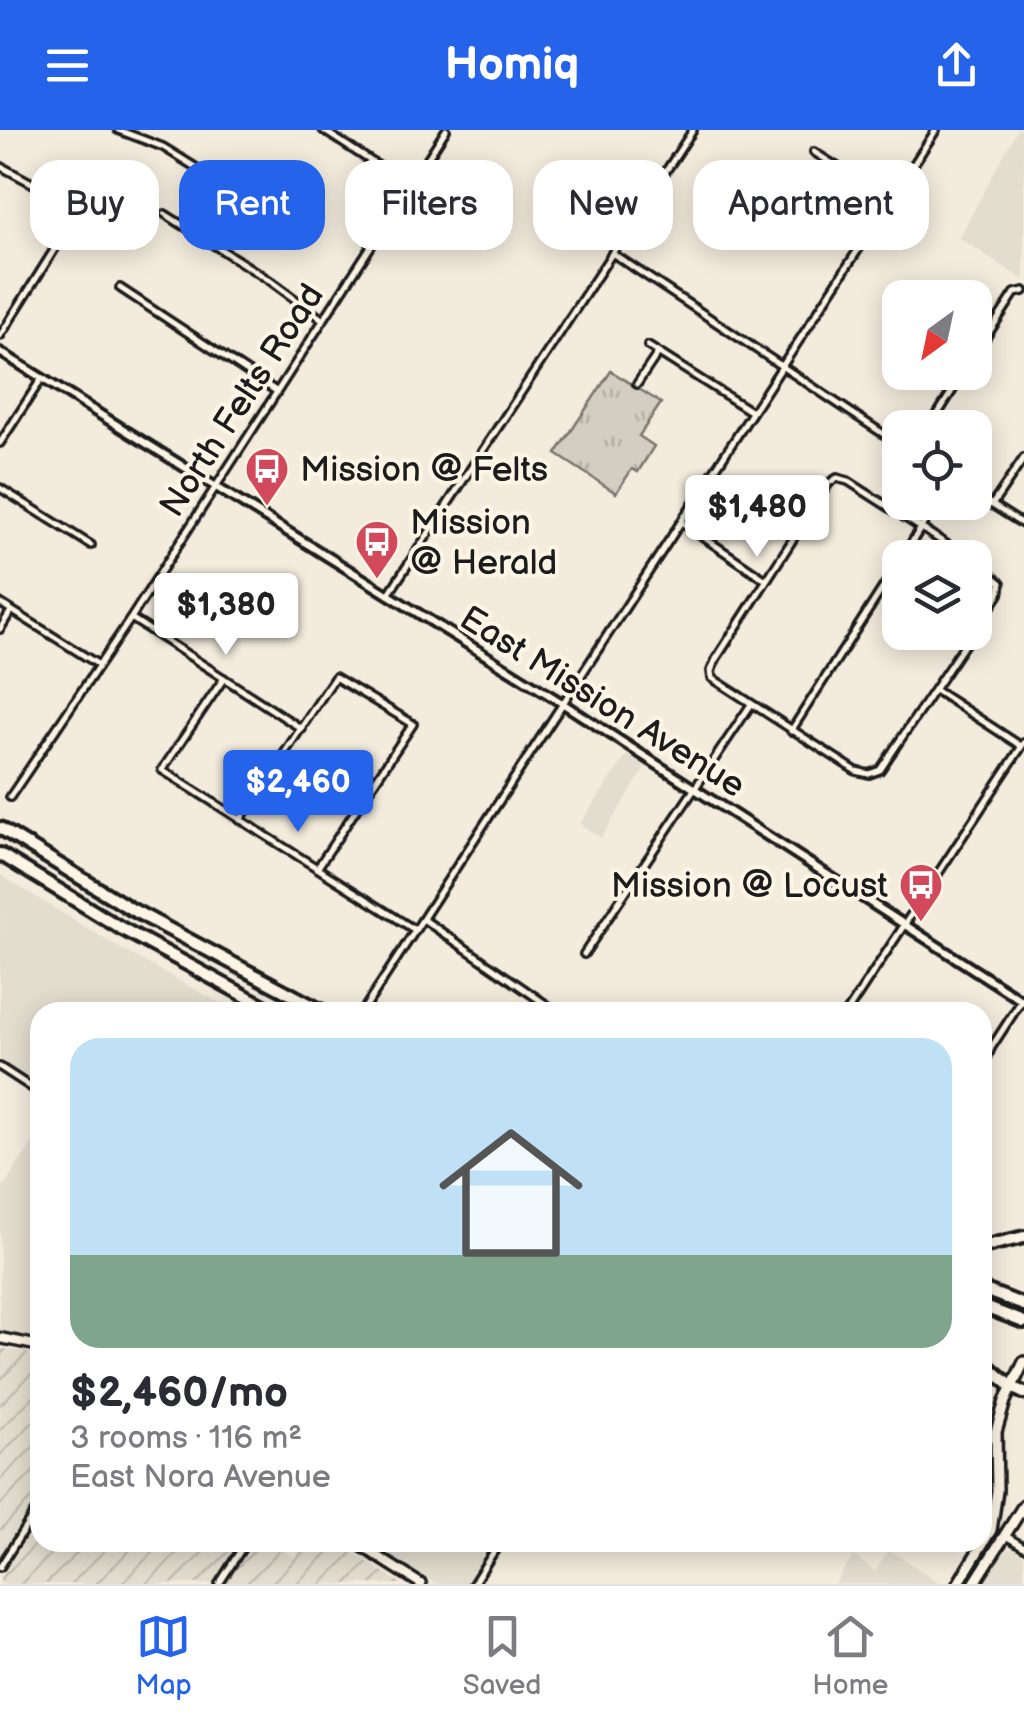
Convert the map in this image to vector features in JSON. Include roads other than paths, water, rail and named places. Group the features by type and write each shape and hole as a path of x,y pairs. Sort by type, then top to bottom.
{"highway":[{"path":"0,828 130,910 305,1002"},
{"path":"0,854 119,927 257,1002"},
{"path":"992,1245 1024,1237"},
{"path":"992,1293 1024,1305"},
{"path":"992,1310 1024,1322"},
{"path":"992,1370 1024,1393"}],"main road":[{"path":"0,1338 30,1344"},
{"path":"992,1544 997,1492 996,1432 1024,1362"},
{"path":"974,1584 1024,1505"},
{"path":"371,1552 421,1584"},
{"path":"958,1584 976,1552"},
{"path":"974,1584 988,1552"}],"street":[{"path":"118,130 137,133 184,160"},
{"path":"323,130 369,160"},
{"name":"North Felts Road","path":"426,160 446,130"},
{"path":"388,595 693,130"},
{"path":"916,160 936,130"},
{"path":"814,152 827,160"},
{"path":"0,166 76,210 73,225 0,336"},
{"path":"165,214 270,280 322,319"},
{"name":"North Felts Road","path":"10,797 131,618 367,250"},
{"path":"369,1002 857,250"},
{"path":"612,253 882,433"},
{"path":"120,288 276,392"},
{"path":"992,328 1014,294 1024,291"},
{"path":"648,346 752,412"},
{"name":"East Mission Avenue","path":"0,352 562,703 1023,1001"},
{"path":"637,384 658,352"},
{"path":"0,443 42,378"},
{"path":"1024,458 992,505 1024,525"},
{"path":"941,540 848,481 837,478 830,482 711,671 712,678 856,771 869,774 880,770 962,650"},
{"path":"0,488 91,545"},
{"path":"913,540 926,520"},
{"path":"681,522 766,580"},
{"path":"992,576 1001,583 992,604"},
{"path":"791,731 882,589"},
{"path":"0,604 100,665"},
{"path":"0,629 12,611"},
{"path":"131,618 302,729"},
{"path":"240,820 336,677 413,724 318,868"},
{"path":"224,678 162,770 415,930"},
{"path":"854,1002 1023,745 936,690"},
{"path":"584,954 750,706"},
{"path":"423,919 543,1002"},
{"path":"992,1047 1023,1001"},
{"path":"0,1067 30,1086"},
{"path":"0,1566 30,1520"},
{"path":"1006,1536 1024,1547"},
{"path":"0,1548 8,1554"},
{"path":"219,1584 240,1552"},
{"path":"473,1584 494,1552"}],"place":[{"name":"Mission @ Felts","path":"267,507"},
{"name":"Mission @ Herald","path":"377,580"},
{"name":"Mission @ Locust","path":"921,923"}]}
